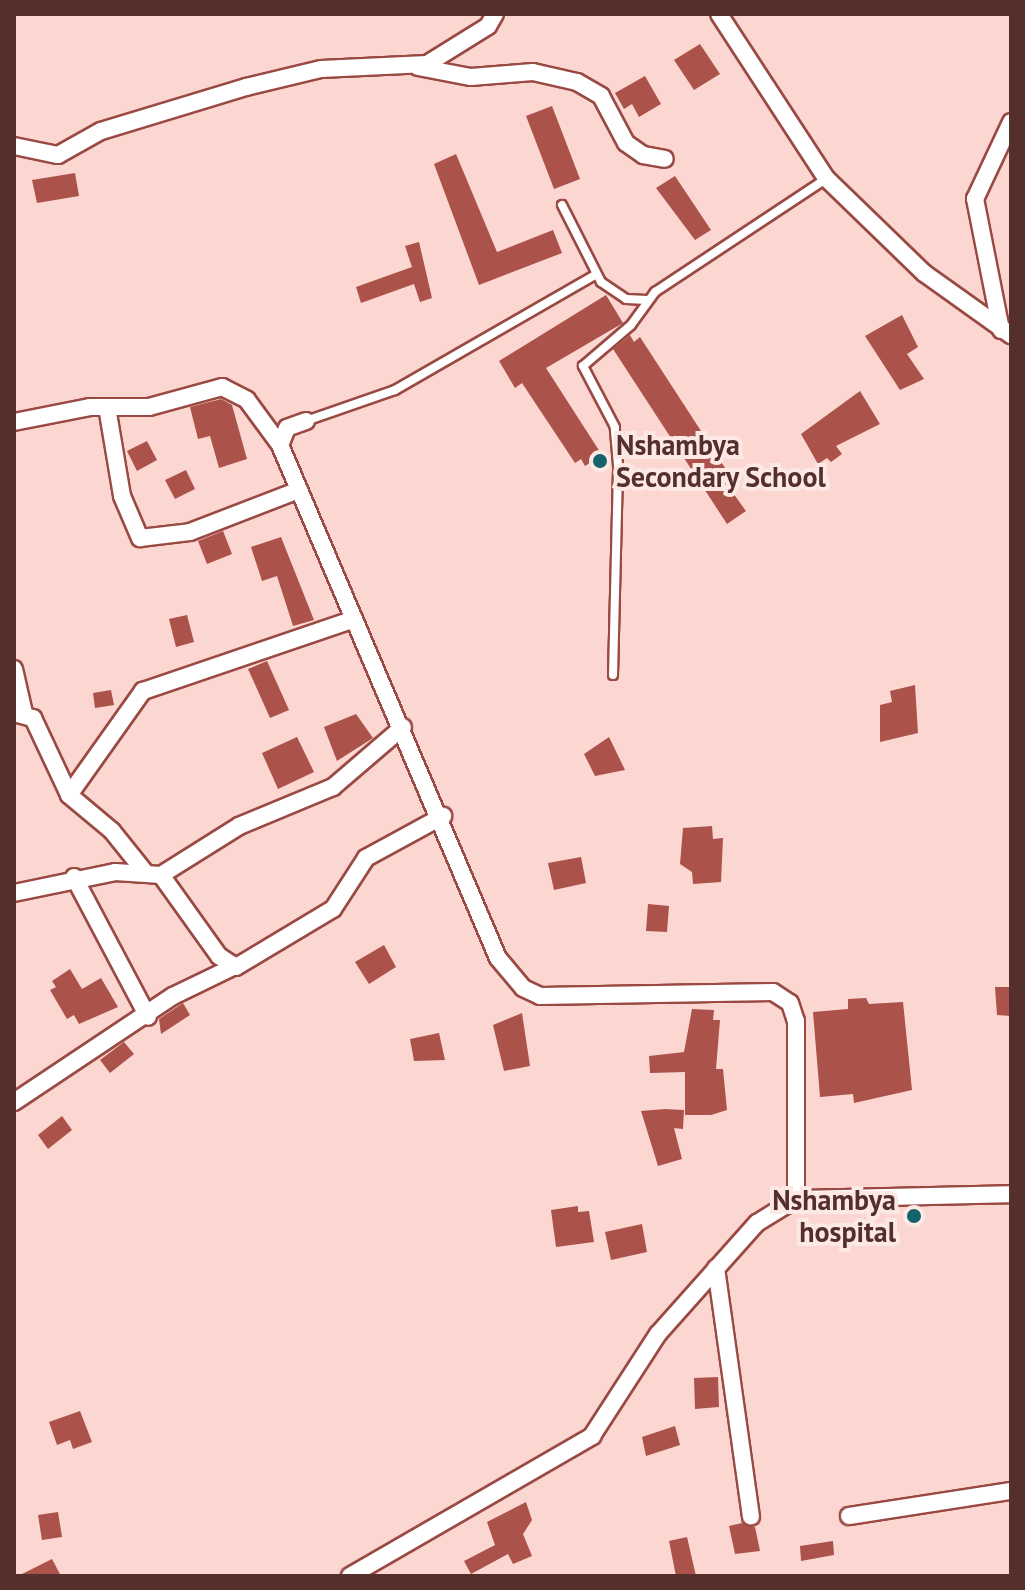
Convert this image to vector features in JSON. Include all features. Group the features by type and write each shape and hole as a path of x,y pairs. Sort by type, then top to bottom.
{"street":[{"path":"413,66 456,48 495,14"},
{"path":"719,14 826,178 924,273 1006,332"},
{"path":"14,146 58,155 101,131 246,87 321,69 413,66 471,77 533,72 577,82 601,96 626,143 643,155 665,159"},
{"path":"1006,332 975,199 1011,122"},
{"path":"14,422 58,410 149,407 222,387 247,400 280,445 443,816 498,958 523,988 540,996 773,992 790,1003 796,1021 796,1199"},
{"path":"107,407 122,496 140,538 190,532 299,490"},
{"path":"280,445 287,428 306,421"},
{"path":"69,795 143,691 354,619"},
{"path":"14,669 19,713 40,728 69,795 112,831 144,871"},
{"path":"161,875 239,826 333,787 403,727"},
{"path":"14,1102 148,1017 173,996 231,968 333,909 366,858 443,816"},
{"path":"14,893 74,877 144,871 161,875 231,968"},
{"path":"74,877 148,1017"},
{"path":"350,1576 592,1436 645,1352 716,1268 757,1223 796,1199 1011,1194"},
{"path":"716,1268 751,1517"},
{"path":"849,1516 1011,1491"}],"lane":[{"path":"613,675 618,465 615,427 583,366 631,325 647,300 826,178"},
{"path":"562,205 595,275 618,295 647,300"},
{"path":"306,421 395,390 595,275"}],"building":[{"path":"700,44 720,74 694,90 674,60"},
{"path":"645,76 661,104 639,117 632,104 624,109 615,93"},
{"path":"552,106 580,179 554,189 526,116"},
{"path":"456,154 497,252 553,230 562,253 479,285 434,164"},
{"path":"75,173 79,196 37,203 32,180"},
{"path":"675,176 711,230 695,240 656,188"},
{"path":"419,242 432,298 420,302 414,284 361,303 356,287 412,267 405,246"},
{"path":"606,295 623,323 546,368 602,455 585,466 581,459 575,463 522,383 515,388 499,361"},
{"path":"902,315 918,347 907,354 924,379 900,390 865,336"},
{"path":"630,335 634,342 640,337 727,471 720,475 746,511 727,524 613,349"},
{"path":"860,391 880,424 836,446 842,454 831,462 827,458 818,464 801,434"},
{"path":"221,399 232,405 247,459 219,468 210,436 198,439 190,407"},
{"path":"147,441 157,460 137,471 127,451"},
{"path":"186,470 195,489 175,499 165,480"},
{"path":"223,531 232,554 207,564 198,541"},
{"path":"281,537 314,620 293,626 277,576 262,581 251,547"},
{"path":"187,615 194,642 176,647 169,619"},
{"path":"267,661 289,710 270,718 248,669"},
{"path":"915,685 918,733 880,742 880,705 892,702 890,691"},
{"path":"111,690 114,705 95,708 93,693"},
{"path":"356,714 373,738 337,761 324,727"},
{"path":"297,737 314,772 278,789 262,753"},
{"path":"609,737 625,770 595,776 584,754"},
{"path":"712,826 713,839 723,838 721,882 693,884 692,872 680,864 683,828"},
{"path":"581,857 586,883 554,890 548,863"},
{"path":"648,904 669,906 667,932 646,931"},
{"path":"384,945 396,967 369,984 355,962"},
{"path":"70,969 82,989 101,978 118,1007 79,1024 74,1015 67,1019 50,990 56,987 52,981"},
{"path":"995,987 1011,987 1011,1016 997,1015"},
{"path":"866,998 869,1004 903,1002 912,1090 854,1103 853,1094 820,1097 813,1012 848,1009 848,999"},
{"path":"183,1003 190,1015 161,1034 159,1019"},
{"path":"692,1009 714,1010 713,1020 720,1020 716,1069 723,1069 727,1110 711,1115 685,1115 685,1072 650,1073 649,1056 684,1052"},
{"path":"522,1013 530,1066 504,1071 493,1025"},
{"path":"439,1033 445,1060 414,1061 410,1039"},
{"path":"124,1042 134,1054 110,1073 100,1060"},
{"path":"684,1110 683,1129 674,1128 682,1159 658,1166 641,1111"},
{"path":"62,1116 72,1130 48,1149 38,1135"},
{"path":"578,1206 578,1212 589,1211 594,1242 556,1247 551,1210"},
{"path":"642,1224 647,1252 611,1260 605,1232"},
{"path":"718,1377 719,1407 695,1409 694,1378"},
{"path":"80,1411 92,1442 73,1449 70,1440 57,1445 49,1422"},
{"path":"675,1426 680,1445 646,1456 642,1437"},
{"path":"526,1502 532,1520 523,1534 532,1556 513,1564 508,1554 471,1574 464,1561 495,1545 487,1522"},
{"path":"58,1512 62,1537 42,1540 38,1515"},
{"path":"742,1523 755,1527 760,1551 735,1554 729,1526"},
{"path":"687,1537 696,1576 676,1576 669,1541"},
{"path":"833,1541 834,1555 801,1561 800,1546"},
{"path":"52,1559 61,1576 18,1576"}],"place":[{"name":"Nshambya Secondary School","path":"600,461"},
{"name":"Nshambya hospital","path":"914,1216"}]}
